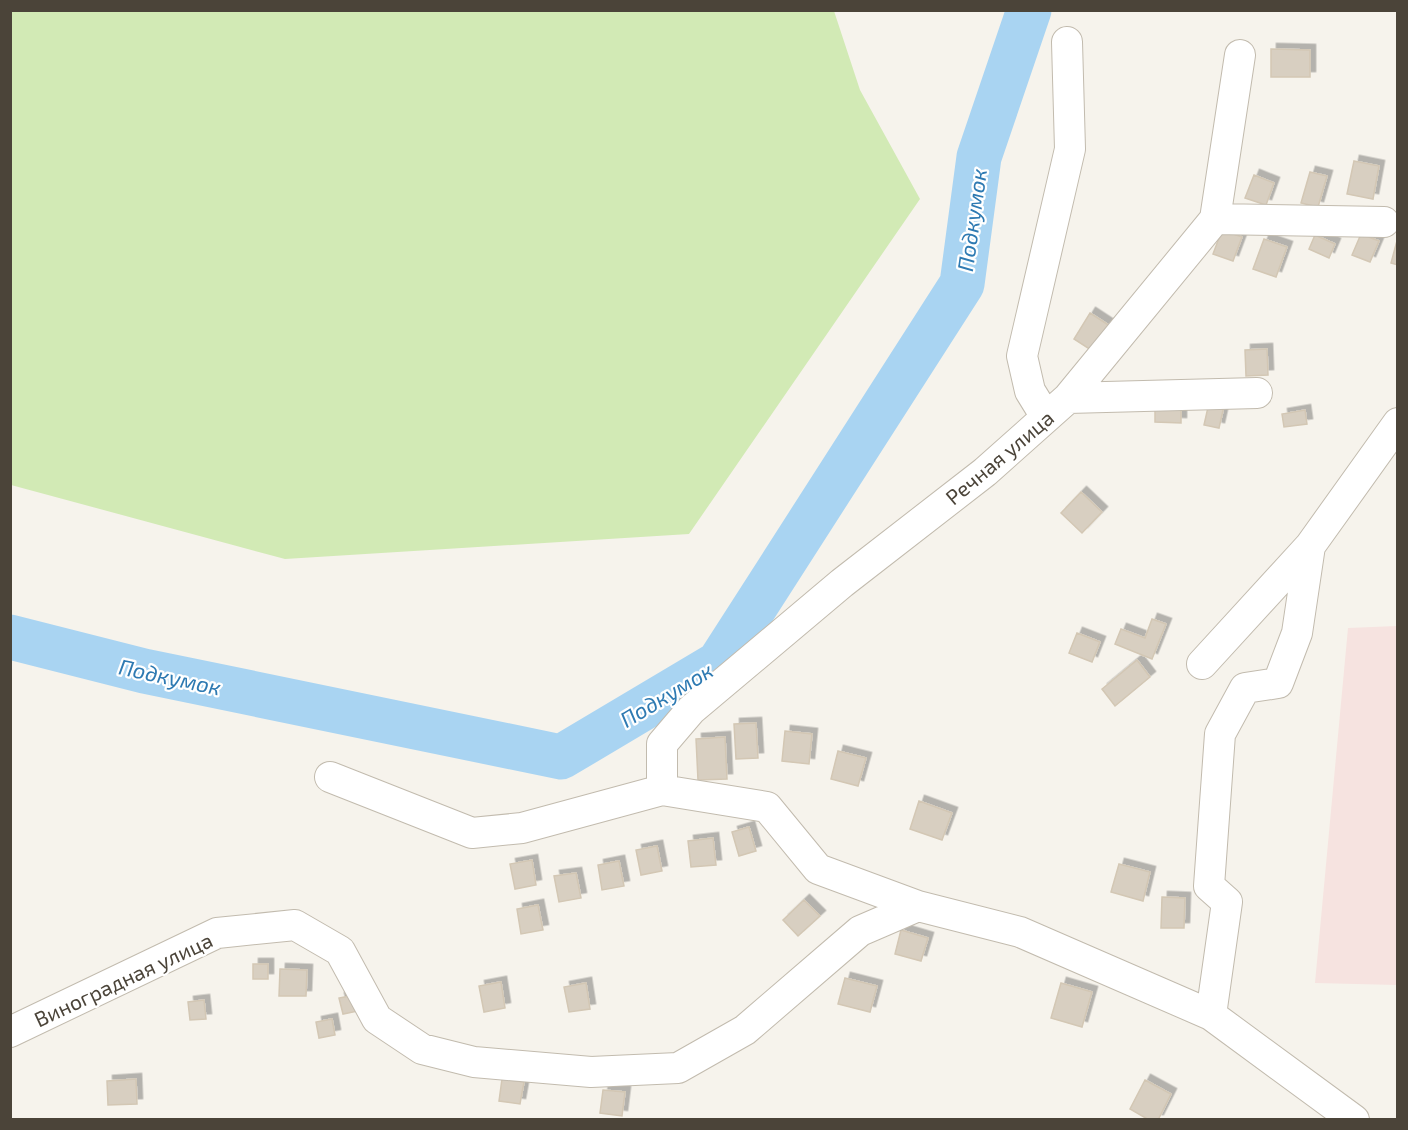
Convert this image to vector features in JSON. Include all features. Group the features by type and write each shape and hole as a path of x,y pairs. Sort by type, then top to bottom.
{"street":[{"path":"1067,42 1070,149 1022,356 1030,391 1057,408 1257,393"},
{"path":"1240,55 1215,219 1384,222"},
{"name":"Речная улица","path":"662,790 662,744 691,710 842,583 985,471 1057,408 1215,219"},
{"path":"1202,664 1310,546 1398,423"},
{"path":"1211,1015 1227,902 1209,886 1220,734 1245,687 1278,682 1297,633 1310,546"},
{"path":"330,777 472,833 522,828 662,790 767,807 818,868 918,906 1020,932 1211,1015 1354,1119"},
{"name":"Виноградная улица","path":"10,1032 217,933 295,925 340,951 377,1019 423,1049 474,1062 591,1072 678,1068 745,1030 860,931 918,906"}],"shaded area":[{"path":"1397,626 1397,985 1315,983 1348,628"}],"green space":[{"path":"10,11 834,11 860,90 920,199 689,534 285,559 11,485"}],"building":[{"path":"1271,49 1310,50 1310,77 1271,77"},
{"path":"1354,161 1379,166 1373,199 1347,194"},
{"path":"1310,172 1327,176 1318,207 1301,203"},
{"path":"1254,175 1274,183 1266,205 1245,198"},
{"path":"1222,230 1242,237 1233,261 1213,254"},
{"path":"1361,234 1379,241 1370,262 1352,255"},
{"path":"1315,235 1335,244 1329,258 1309,249"},
{"path":"1398,237 1398,265 1391,263"},
{"path":"1264,239 1287,247 1276,277 1253,269"},
{"path":"1090,313 1110,326 1094,352 1074,339"},
{"path":"1267,349 1268,375 1246,376 1245,350"},
{"path":"1209,403 1224,406 1219,428 1204,425"},
{"path":"1155,406 1181,406 1181,423 1155,422"},
{"path":"1305,410 1307,424 1284,427 1282,414"},
{"path":"1081,492 1102,512 1082,533 1061,513"},
{"path":"1152,619 1166,624 1152,659 1115,644 1121,629 1145,638"},
{"path":"1077,633 1100,642 1092,662 1069,653"},
{"path":"1137,660 1150,677 1115,706 1102,689"},
{"path":"756,723 758,758 736,759 734,724"},
{"path":"785,731 812,734 809,764 782,761"},
{"path":"725,737 727,779 698,780 696,739"},
{"path":"838,751 866,758 858,786 831,779"},
{"path":"919,801 952,813 942,840 910,829"},
{"path":"749,827 756,851 739,856 732,832"},
{"path":"713,838 716,865 691,867 688,841"},
{"path":"657,846 662,871 641,875 636,850"},
{"path":"532,860 536,885 515,889 510,864"},
{"path":"619,861 624,886 602,890 598,865"},
{"path":"1119,864 1150,872 1143,901 1111,892"},
{"path":"576,873 581,898 559,902 554,876"},
{"path":"1162,897 1185,898 1184,928 1161,928"},
{"path":"804,900 820,916 798,936 783,920"},
{"path":"538,905 543,930 521,934 517,909"},
{"path":"901,930 928,938 921,961 895,954"},
{"path":"253,964 268,964 268,979 253,979"},
{"path":"280,969 307,970 306,996 279,996"},
{"path":"845,978 877,986 870,1012 838,1004"},
{"path":"501,982 505,1008 484,1012 479,986"},
{"path":"586,983 590,1009 569,1012 564,987"},
{"path":"1061,983 1092,992 1082,1027 1051,1018"},
{"path":"355,995 358,1011 343,1014 339,998"},
{"path":"204,1000 206,1019 190,1020 188,1002"},
{"path":"332,1019 335,1035 319,1038 316,1022"},
{"path":"136,1079 137,1104 108,1105 107,1081"},
{"path":"502,1079 524,1082 520,1104 499,1101"},
{"path":"1145,1080 1171,1094 1158,1120 1149,1120 1130,1109"},
{"path":"603,1090 625,1092 622,1116 600,1113"}],"waterway":[{"name":"Подкумок","path":"10,637 144,671 561,757 719,663 962,284 979,157 1029,10"}]}
